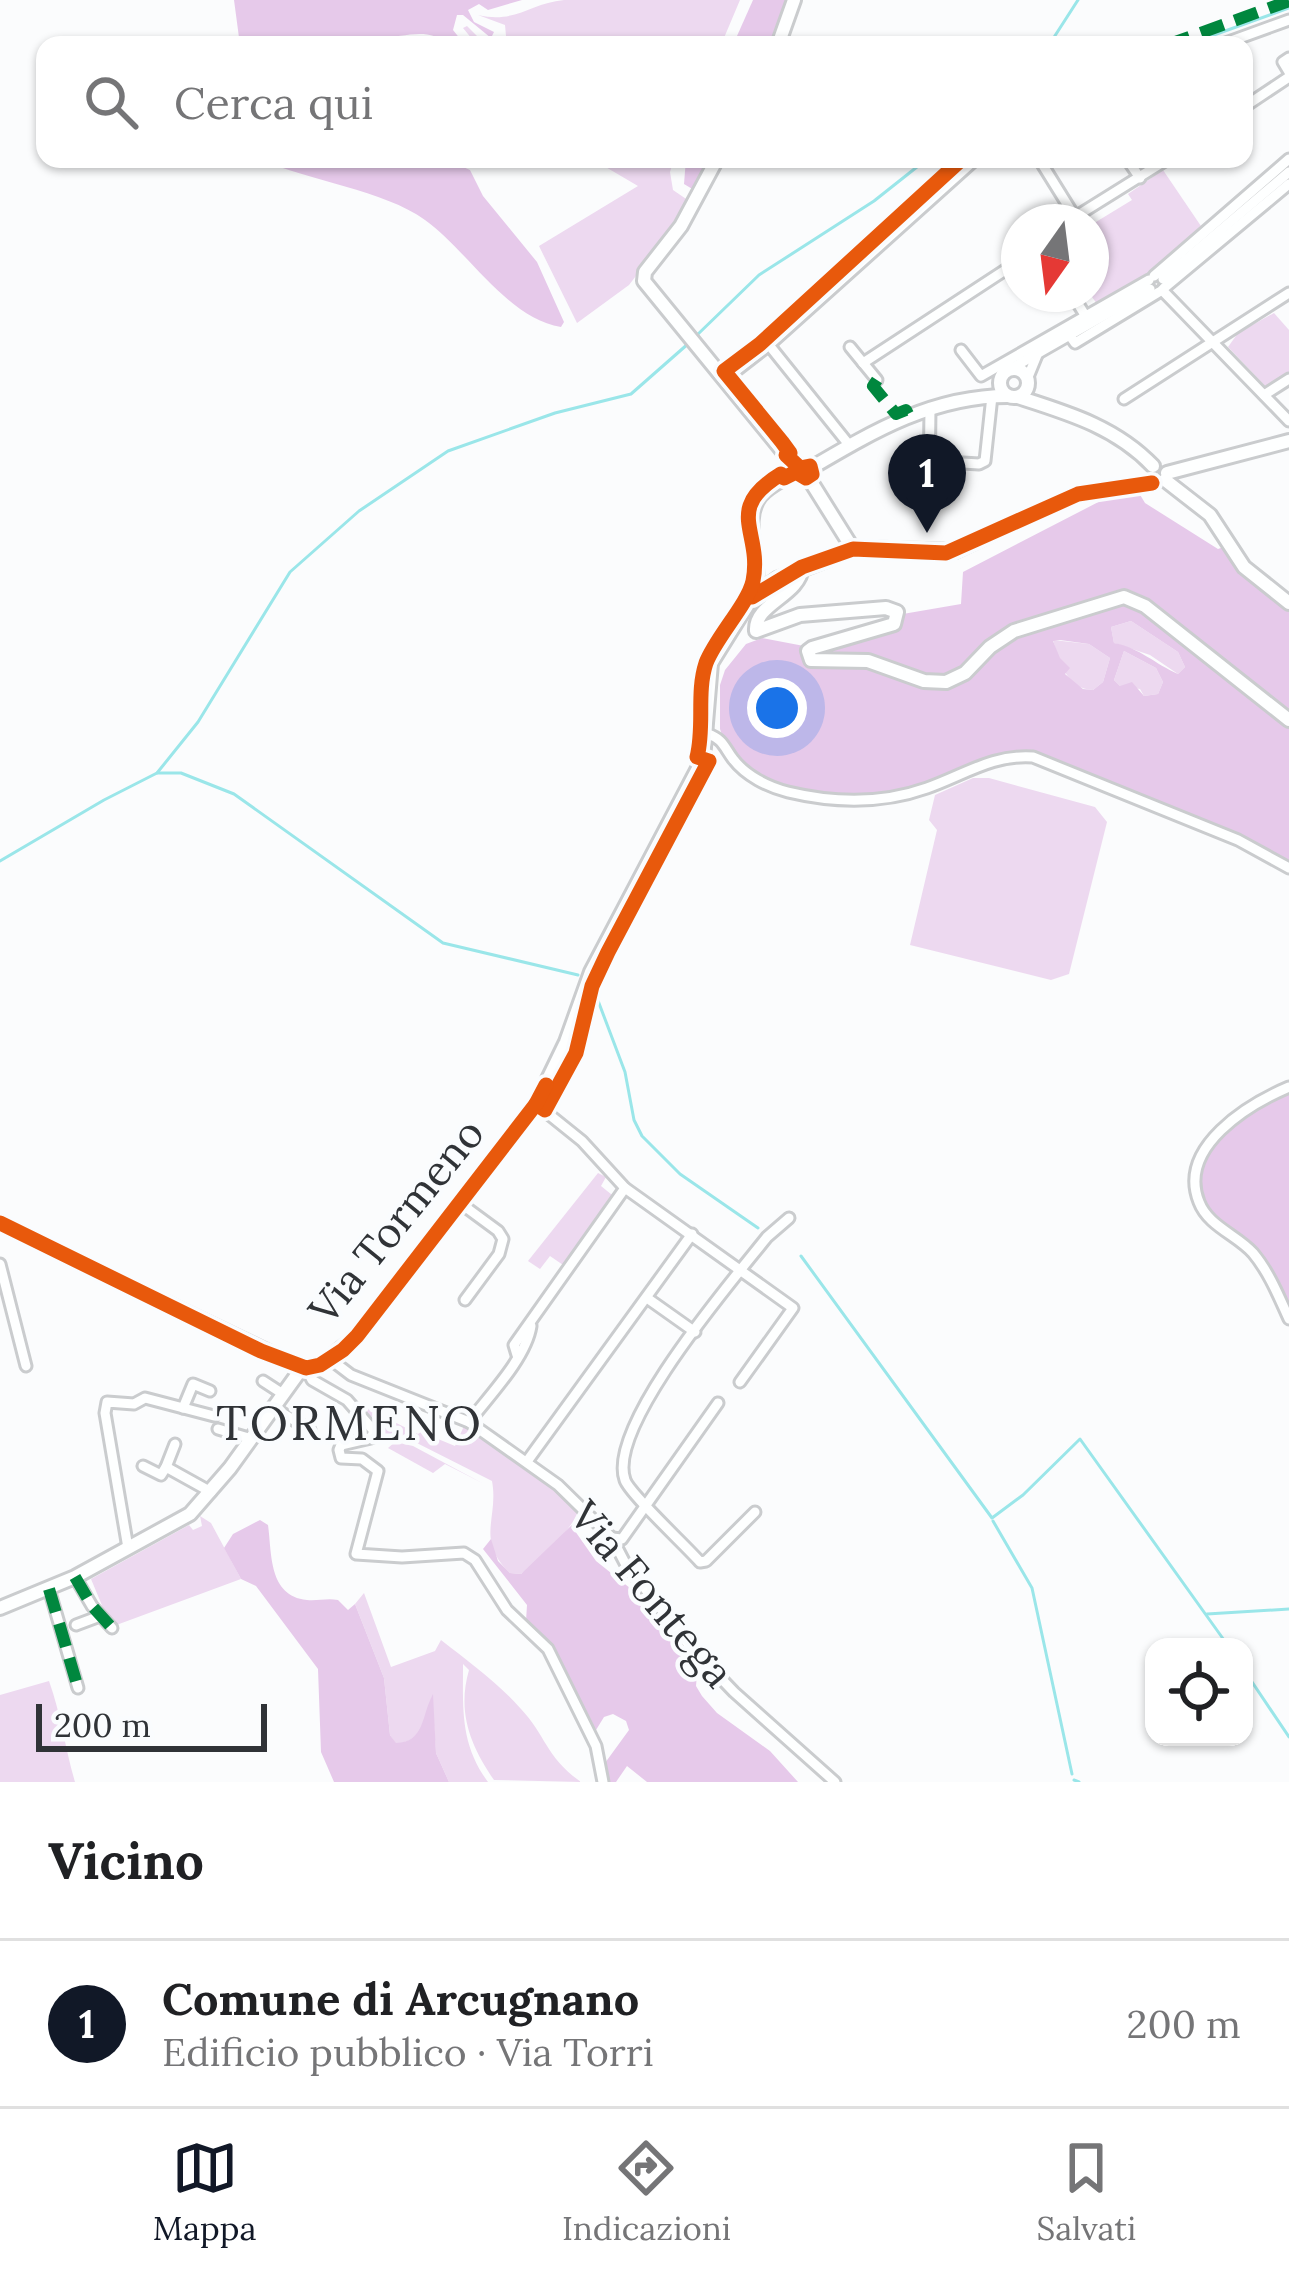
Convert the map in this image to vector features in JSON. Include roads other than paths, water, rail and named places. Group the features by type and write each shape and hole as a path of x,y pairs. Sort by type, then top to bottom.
{"main road":[{"path":"781,36 794,0"},
{"path":"712,168 681,226 645,272 644,281 805,471 854,549 955,551 1078,494 1289,441"},
{"path":"764,579 752,518 765,490 908,414 962,398 1007,372 1022,370 1044,404"},
{"path":"1007,372 1000,385 1013,396 1106,430 1210,515 1244,566 1289,603"},
{"path":"962,398 1025,393 1028,380"},
{"name":"Via Tormeno","path":"304,1368 329,1359 357,1336 536,1104 566,1042 591,972 696,772 708,734 706,687 711,664 764,579 854,549"},
{"path":"802,567 797,584 759,616 756,631 800,615 886,608 897,612 894,624 812,648 808,651 811,660 868,661 924,681 946,682 965,673 1013,631 1124,597 1145,606 1289,720"},
{"path":"0,1223 304,1368 190,1514 75,1577 0,1608"}],"street":[{"path":"1245,36 1289,20"},
{"path":"1253,100 1289,74 1283,62 1289,58"},
{"path":"1157,285 1289,159"},
{"path":"724,380 966,168"},
{"path":"1044,168 1065,204"},
{"path":"1133,168 1140,178"},
{"path":"1099,204 1155,168"},
{"path":"961,350 981,376 1157,285 1289,172"},
{"path":"1007,372 1072,340 1157,285 1289,184"},
{"path":"863,363 1001,273"},
{"path":"1157,285 1289,422"},
{"path":"1124,399 1289,293"},
{"path":"1083,312 1088,320"},
{"path":"1072,340 1088,320"},
{"path":"769,345 850,446"},
{"path":"850,347 877,380"},
{"path":"1028,380 1038,354"},
{"path":"1264,395 1289,380"},
{"path":"931,461 980,464 985,460 992,396"},
{"path":"929,492 930,408"},
{"path":"708,734 719,738 734,760 762,783 817,799 902,795 996,758 1033,757 1238,840 1289,868"},
{"path":"1289,1087 1247,1111 1214,1138 1198,1168 1196,1189 1205,1212 1254,1254 1289,1319"},
{"path":"536,1104 582,1141 625,1188 794,1312 740,1382"},
{"path":"470,1422 529,1337 532,1318 625,1188"},
{"name":"Via Tormeno","path":"460,1203 503,1239 499,1254 465,1300"},
{"path":"755,1512 703,1563 624,1479 629,1442 651,1390 767,1237 789,1218"},
{"path":"528,1460 692,1234"},
{"path":"0,1264 26,1366"},
{"path":"647,1298 695,1332"},
{"name":"Via Fontega","path":"329,1359 351,1375 470,1422 528,1460 612,1538 625,1563 689,1645 835,1782"},
{"path":"304,1368 312,1380 347,1400 374,1431 371,1438 341,1445 339,1450 340,1458 362,1459 377,1468 356,1554 464,1553 475,1560 507,1610 548,1649 596,1745 603,1782"},
{"path":"263,1382 283,1394"},
{"path":"183,1408 193,1384 211,1391"},
{"path":"128,1548 107,1402 134,1404 146,1398 214,1416"},
{"path":"612,1538 622,1539 648,1506 718,1403"},
{"path":"274,1408 310,1430"},
{"path":"218,1429 251,1439"},
{"path":"143,1466 160,1474 175,1444"},
{"path":"166,1467 211,1492"},
{"path":"75,1577 112,1628"},
{"path":"49,1589 78,1688"},
{"path":"76,1625 100,1616"}],"waterway":[{"path":"1055,36 1078,0"},
{"path":"1211,36 1289,8"},
{"path":"696,336 759,275 874,201 916,168"},
{"path":"0,861 157,773 198,722 290,572 359,511 448,451 555,413 631,394 689,343"},
{"path":"157,773 181,773 234,794 443,943 578,975"},
{"path":"594,990 625,1072 634,1120 642,1136 680,1174 758,1228"},
{"path":"801,1256 992,1518 1080,1439 1223,1638"},
{"path":"993,1521 1032,1588 1072,1774"},
{"path":"1207,1614 1289,1609"},
{"path":"1253,1683 1289,1737"},
{"path":"1074,1780 1079,1782"}],"place":[{"name":"Comune di Arcugnano","path":"927,533"}],"district":[{"name":"TORMENO","path":"350,1422"}]}
